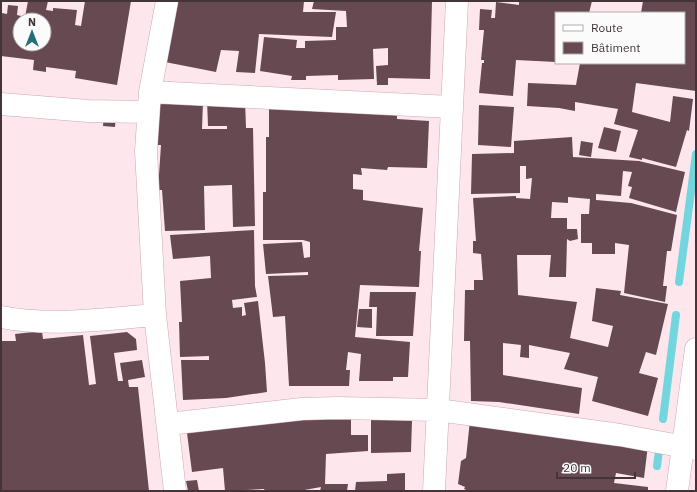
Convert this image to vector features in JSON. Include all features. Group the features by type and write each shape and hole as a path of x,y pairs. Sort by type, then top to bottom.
{"street":[{"path":"167,1 149,102 146,151 155,315 175,491"},
{"path":"434,491 457,1"},
{"path":"1,104 88,111 149,102 452,107"},
{"path":"1,317 16,320 72,322 155,315"},
{"path":"677,491 690,447 696,349"},
{"path":"168,424 323,408 369,407 438,410 605,432 690,447"}],"building":[{"path":"28,1 48,1 46,10 53,11 53,8 77,10 75,25 81,26 85,1 131,1 117,85 75,78 76,71 46,67 46,72 33,70 34,60 1,56 2,13 7,14 8,5 18,6 17,12 12,12 12,52 52,52 52,12 26,12"},
{"path":"178,1 304,1 303,12 336,12 332,37 259,34 255,73 236,72 239,51 221,50 216,72 165,62"},
{"path":"314,1 432,1 430,79 388,78 388,85 377,85 376,66 388,65 388,48 373,49 374,79 338,80 338,75 306,76 306,80 291,80 292,76 260,71 264,37 297,40 296,48 305,48 305,41 336,40 336,27 347,27 346,11 312,9"},
{"path":"519,1 592,1 589,12 555,12 555,62 516,60 513,96 479,93 482,63 484,63 484,60 481,60 484,30 479,30 480,9 492,10 491,18 495,18 496,2 519,5"},
{"path":"643,1 696,1 696,91 636,83 632,112 670,122 673,96 693,99 689,131 687,130 676,167 642,158 642,160 629,157 638,130 614,124 618,109 575,102 575,111 559,108 527,106 528,83 576,85 580,64 685,64 685,12 641,12"},
{"path":"245,99 246,128 253,128 255,226 233,227 232,185 204,186 205,230 165,231 162,190 158,190 161,145 156,145 159,100 203,102 202,129 227,129 227,126 208,126 207,100"},
{"path":"269,104 397,112 397,119 429,121 427,168 388,167 387,170 361,168 362,175 353,174 353,189 363,190 363,200 423,208 419,251 421,251 419,287 360,285 355,337 410,342 408,377 393,377 393,381 359,381 361,354 348,352 346,370 350,370 349,386 289,386 285,316 273,317 268,276 308,275 308,272 266,274 263,244 302,242 304,258 310,257 310,242 303,240 263,240 263,192 266,192 266,137 269,137"},
{"path":"479,105 514,107 511,147 478,145"},
{"path":"104,115 116,115 115,127 103,126"},
{"path":"604,127 621,131 616,152 598,148"},
{"path":"572,137 573,157 639,161 685,172 676,212 629,198 632,187 628,186 632,172 623,171 621,196 596,194 596,200 631,203 677,215 671,251 667,251 663,286 667,286 665,302 624,293 629,245 615,243 615,254 592,254 592,243 581,243 581,214 589,214 590,199 568,197 568,203 552,202 551,218 567,218 567,229 577,229 578,239 570,241 567,239 566,277 549,277 551,255 517,255 518,295 577,302 570,338 608,347 613,326 592,321 596,288 621,291 620,295 668,304 656,355 646,352 639,373 658,378 648,416 592,401 598,377 564,369 570,353 529,345 529,358 520,357 521,345 503,343 503,375 582,388 579,414 499,402 471,401 470,341 464,341 465,290 474,290 474,280 483,280 481,254 473,253 473,241 476,241 473,198 516,196 516,198 530,199 532,178 526,179 526,166 520,166 520,193 471,194 472,154 514,153 514,141"},
{"path":"581,141 593,143 591,157 579,155"},
{"path":"254,230 255,286 257,297 232,300 233,308 242,307 242,316 246,315 244,303 258,301 267,392 226,398 183,400 181,360 209,360 209,356 180,357 179,322 182,322 180,281 211,278 210,256 173,259 170,235"},
{"path":"370,292 416,292 413,336 376,336 377,307 369,307"},
{"path":"359,309 372,309 372,328 357,327"},
{"path":"42,331 43,339 83,335 89,385 96,384 90,336 127,332 136,339 137,350 114,353 118,381 123,381 120,363 142,360 145,377 128,380 129,387 138,387 149,491 1,491 1,341 16,341 15,334"},
{"path":"351,412 351,435 368,435 368,451 326,454 325,484 348,484 347,491 320,491 321,487 299,491 265,491 264,489 225,491 223,468 192,472 187,433"},
{"path":"371,418 412,420 411,452 371,453"},
{"path":"470,420 648,445 644,478 616,473 614,483 648,487 648,491 469,491 464,489 465,487 458,484 461,461 466,458"},
{"path":"405,473 405,491 355,491 356,482 387,481 387,474"},
{"path":"197,480 199,491 188,491 186,481"}],"waterway":[{"path":"679,282 696,154"},
{"path":"663,419 676,315"},
{"path":"657,466 660,443"}]}
